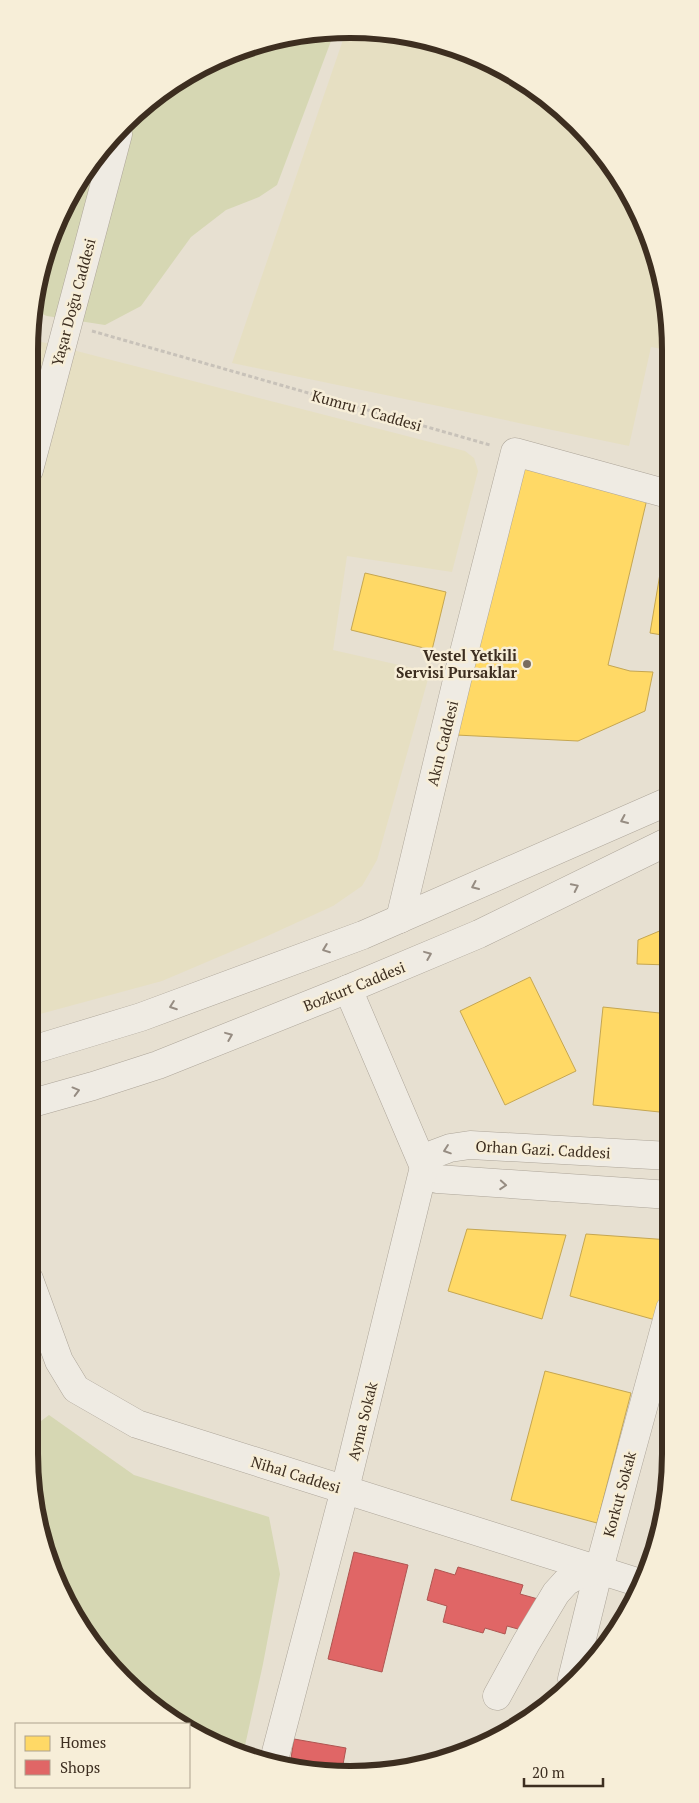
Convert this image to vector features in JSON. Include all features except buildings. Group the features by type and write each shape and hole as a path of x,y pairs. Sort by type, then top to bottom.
{"street":[{"name":"Yaşar Doğu Caddesi","path":"38,436 116,143"},
{"path":"515,452 662,492"},
{"name":"Akın Caddesi","path":"400,919 515,452"},
{"path":"38,1047 141,1017 354,938 662,803"},
{"name":"Bozkurt Caddesi","path":"38,1101 93,1086 158,1064 348,989 480,934 662,844"},
{"path":"348,989 424,1167 437,1179 662,1194"},
{"name":"Orhan Gazi. Caddesi","path":"424,1167 434,1154 450,1148 470,1145 662,1156"},
{"name":"Ayma Sokak","path":"275,1756 345,1489 424,1167"},
{"name":"Nihal Caddesi","path":"38,1304 59,1361 76,1389 137,1424 634,1581"},
{"name":"Korkut Sokak","path":"574,1669 599,1569 662,1338"},
{"path":"497,1696 530,1634 556,1594 566,1582 578,1575 599,1569"}],"path":[{"name":"Kumru 1 Caddesi","path":"68,324 515,452"}],"shaded area":[{"path":"344,38 370,38 410,43 450,54 506,79 539,102 570,129 609,176 638,230 656,289 662,349 651,347 629,446 232,363"},
{"path":"38,341 465,451 474,458 478,471 452,572 347,556 333,650 430,672 377,860 362,886 333,906 162,981 38,1015"}],"green space":[{"path":"332,38 277,185 259,197 226,210 191,237 141,306 105,325 40,313 43,289 61,230 79,193 90,176 129,129 176,90 230,61 289,43"},
{"path":"49,1415 134,1475 269,1517 280,1574 245,1747 193,1724 144,1688 115,1659 79,1610 61,1573 43,1514 38,1474 38,1423"}],"place":[{"name":"Vestel Yetkili Servisi Pursaklar","path":"527,664"}]}
